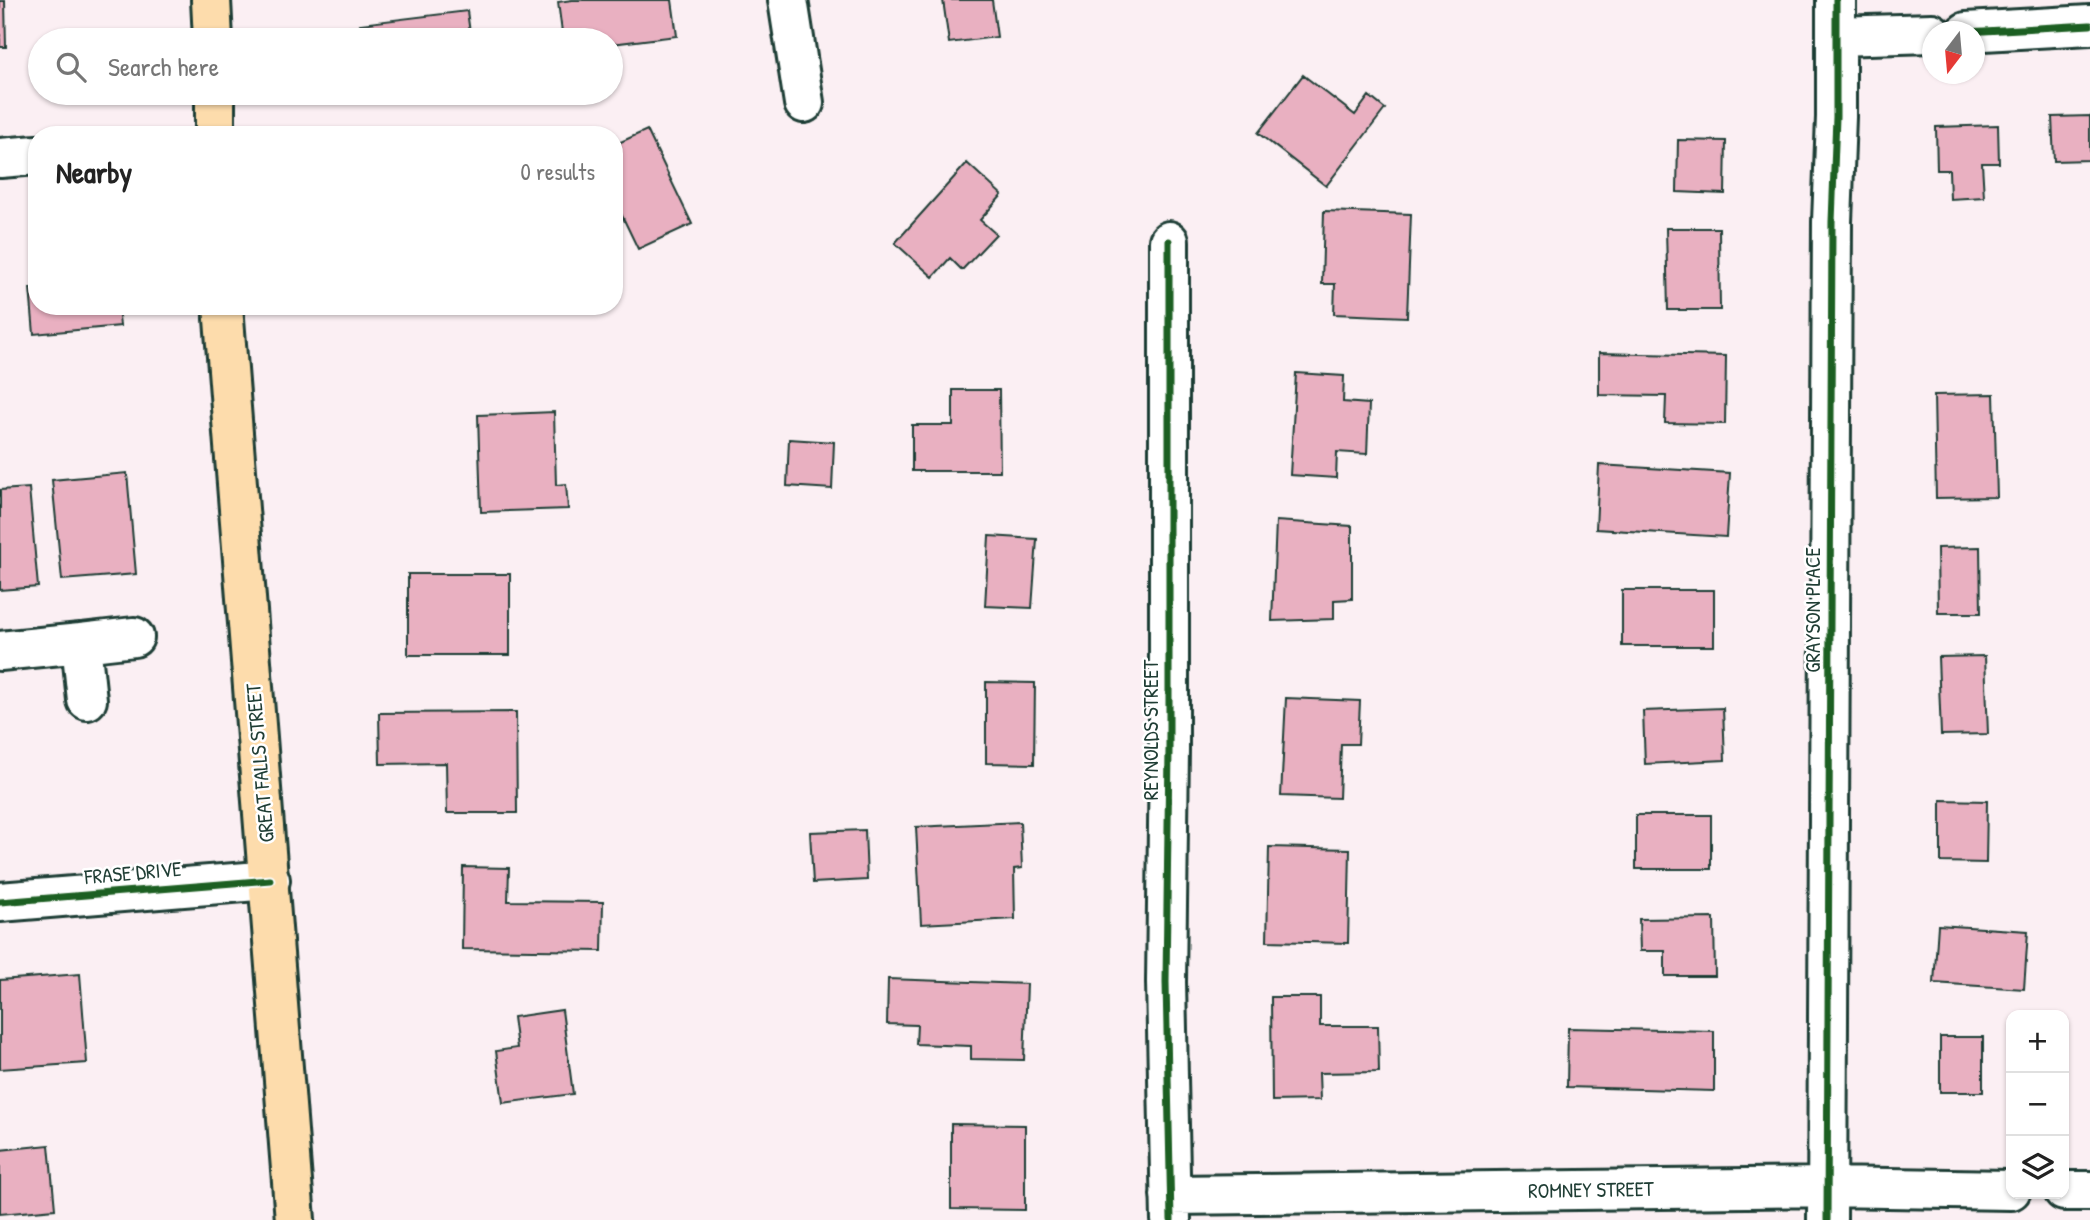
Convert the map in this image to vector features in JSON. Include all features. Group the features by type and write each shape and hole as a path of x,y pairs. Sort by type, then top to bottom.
{"main road":[{"path":"211,0 212,28"},
{"path":"215,105 215,126"},
{"name":"GREAT FALLS STREET","path":"224,315 295,1220"}],"street":[{"path":"788,0 804,103"},
{"path":"1836,18 1922,31"},
{"name":"GRAYSON PLACE","path":"1827,1204 1832,222 1836,18"},
{"path":"1985,31 2090,25"},
{"path":"0,158 28,156"},
{"name":"REYNOLDS STREET","path":"1169,241 1170,750 1166,982 1170,1208"},
{"path":"0,651 134,637"},
{"path":"80,642 87,699"},
{"name":"FRASE DRIVE","path":"0,902 270,880"},
{"name":"ROMNEY STREET","path":"1170,1208 1827,1204 2006,1190"},
{"path":"2069,1191 2090,1191"}],"building":[{"path":"672,0 677,36 623,43 623,28 561,28 558,2"},
{"path":"943,0 992,0 997,37 949,43"},
{"path":"0,1 5,1 6,47 0,47"},
{"path":"467,11 469,28 360,28 360,24"},
{"path":"1303,75 1355,115 1369,96 1385,109 1326,186 1258,133"},
{"path":"2090,116 2090,160 2054,161 2052,117"},
{"path":"1998,125 1999,163 1982,163 1984,197 1950,199 1949,170 1937,170 1936,127"},
{"path":"647,130 692,224 638,249 623,218 623,141"},
{"path":"1678,140 1726,141 1725,194 1677,192"},
{"path":"967,163 1002,195 980,220 996,234 962,270 950,258 933,277 895,243"},
{"path":"1324,211 1411,214 1407,317 1334,314 1335,284 1322,284"},
{"path":"1666,228 1719,228 1720,310 1668,310"},
{"path":"32,315 119,315 120,326 34,334"},
{"path":"1599,353 1726,356 1725,424 1665,423 1666,396 1599,395"},
{"path":"1296,373 1344,376 1343,402 1369,404 1367,454 1337,452 1336,478 1290,475"},
{"path":"953,390 999,390 1000,471 912,471 912,425 953,425"},
{"path":"1994,394 1997,497 1936,498 1934,395"},
{"path":"554,412 556,485 566,484 568,509 481,512 478,415"},
{"path":"789,439 834,442 832,489 787,486"},
{"path":"1599,465 1730,473 1726,537 1596,529"},
{"path":"127,473 136,574 62,580 52,480"},
{"path":"29,488 38,587 0,590 0,490"},
{"path":"1276,521 1352,526 1352,599 1334,600 1334,619 1272,621"},
{"path":"989,536 1037,539 1032,608 985,606"},
{"path":"1980,547 1981,613 1938,613 1937,548"},
{"path":"408,574 510,574 510,655 408,655"},
{"path":"1622,590 1714,590 1714,646 1622,646"},
{"path":"1985,656 1988,734 1941,735 1938,657"},
{"path":"986,682 1035,683 1034,764 986,763"},
{"path":"1286,698 1360,701 1358,744 1341,744 1339,798 1281,796"},
{"path":"1723,708 1725,760 1645,764 1643,711"},
{"path":"516,712 517,813 447,813 446,763 380,764 379,713"},
{"path":"1941,800 1987,801 1986,863 1941,862"},
{"path":"1636,815 1711,815 1711,869 1636,869"},
{"path":"1020,822 1022,868 1014,869 1015,919 921,924 916,827"},
{"path":"865,830 867,880 813,883 810,832"},
{"path":"1269,847 1350,849 1348,943 1267,941"},
{"path":"463,867 509,868 508,901 603,902 602,951 462,949"},
{"path":"1714,918 1715,976 1665,976 1665,951 1640,951 1639,919"},
{"path":"1938,925 2028,931 2024,989 1934,983"},
{"path":"80,974 87,1063 0,1069 0,980"},
{"path":"888,979 1027,984 1024,1060 971,1059 971,1046 916,1044 917,1025 887,1024"},
{"path":"1271,997 1320,997 1320,1026 1378,1026 1379,1072 1319,1073 1320,1100 1272,1101"},
{"path":"562,1010 573,1094 503,1103 496,1051 517,1048 513,1017"},
{"path":"1568,1028 1714,1031 1714,1091 1567,1087"},
{"path":"1940,1037 1983,1037 1983,1092 1940,1092"},
{"path":"951,1124 1025,1125 1025,1210 951,1209"},
{"path":"49,1145 55,1209 0,1214 0,1150"}],"cycle path":[{"path":"1827,1220 1832,222 1836,117 1836,0"},
{"path":"1985,31 2090,25"},
{"path":"1169,241 1166,982 1171,1220"},
{"path":"0,902 270,880"}]}
